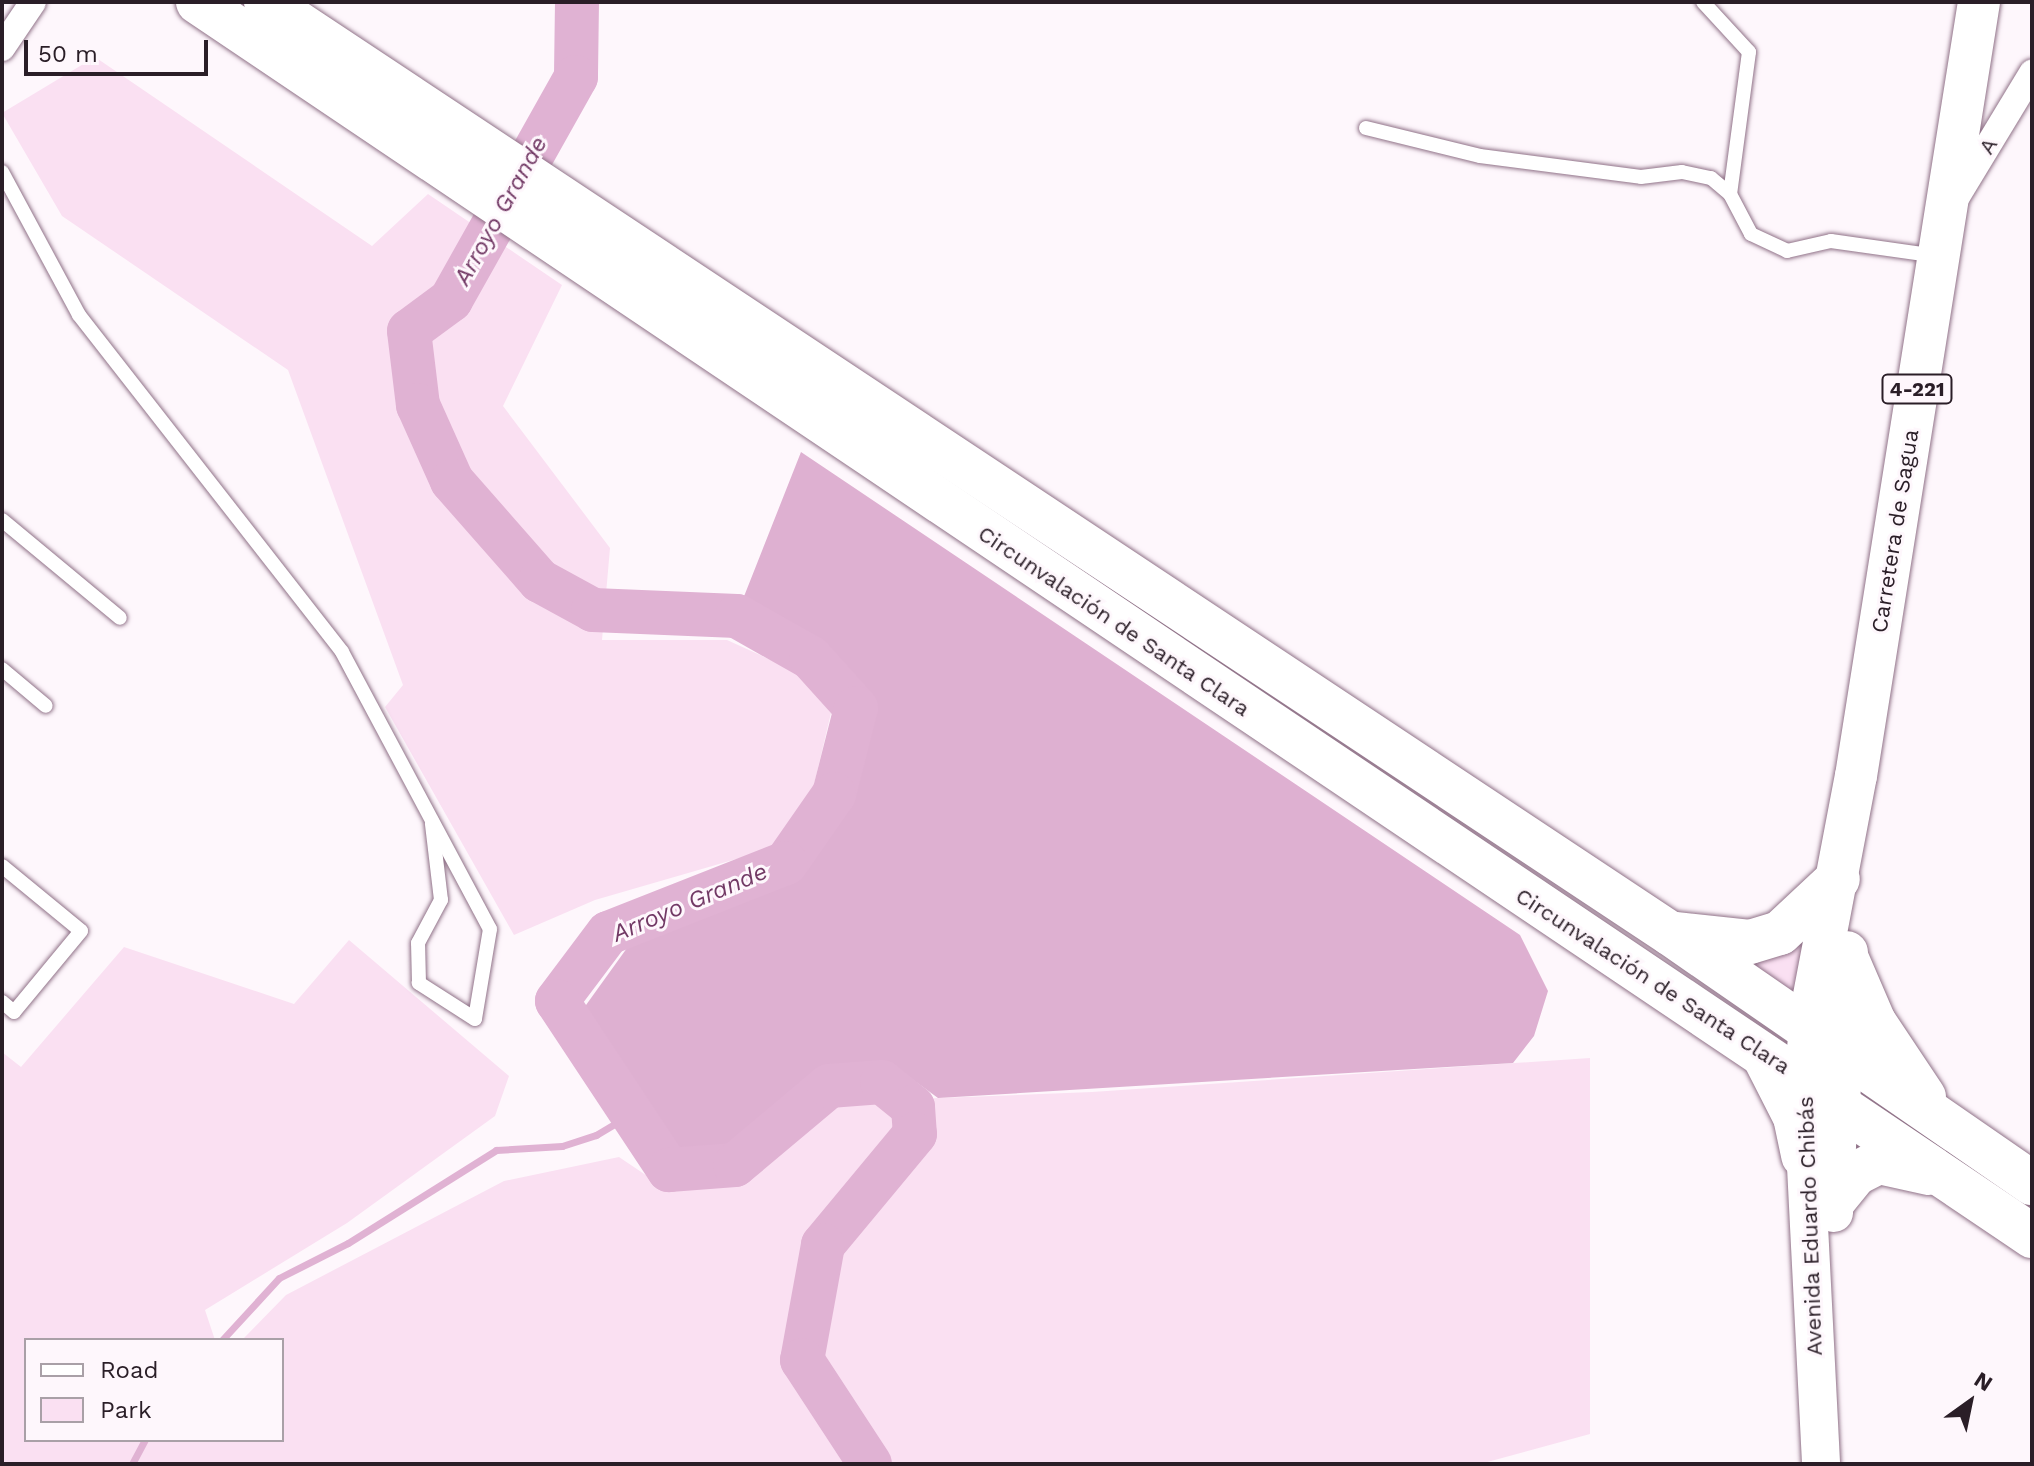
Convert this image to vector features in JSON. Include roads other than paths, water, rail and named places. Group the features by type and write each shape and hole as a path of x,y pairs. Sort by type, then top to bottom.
{"highway":[{"name":"Circunvalación de Santa Clara","path":"198,2 448,149 2032,1236"},
{"name":"Circunvalación de Santa Clara","path":"266,2 448,149"},
{"name":"Circunvalación de Santa Clara","path":"566,229 1671,934 2032,1183"},
{"path":"1671,934 1750,942 1780,933 1838,879"},
{"path":"1846,957 1874,1022 1946,1124"},
{"path":"1763,1054 1795,1117 1803,1156"},
{"path":"1835,1199 1855,1174 1879,1162 1905,1165 1946,1179"}],"main road":[{"name":"Carretera de Sagua","path":"1822,1093 1838,879 1979,2"},
{"name":"Carretera de Sagua","path":"1826,1041 1846,957 1856,776"},
{"name":"Avenida Eduardo Chibás","path":"1821,1464 1803,1156 1822,1093"},
{"name":"Avenida Eduardo Chibás","path":"1816,1375 1835,1199 1822,1093"}],"street":[{"path":"2,48 33,2"},
{"name":"A","path":"1941,237 2032,73"}],"lane":[{"path":"1703,2 1749,52 1730,194"},
{"path":"1366,128 1480,156 1641,177 1682,172 1711,178 1730,194 1751,234 1787,251 1831,241 1941,237"},
{"path":"2,172 79,315 342,652 490,929 475,1019 419,983 418,943 441,900 432,824"},
{"path":"2,520 120,618"},
{"path":"2,669 46,706"},
{"path":"2,866 81,931 14,1012 2,1002"}],"waterway":[{"name":"Arroyo Grande","path":"577,2 576,77 451,300 409,331 418,405 452,481 540,581 593,610 737,616 811,658 856,708 834,794 786,863 608,933 557,1001 669,1170 735,1165 829,1086 882,1082 913,1107 915,1134 823,1245 802,1360 870,1464"},
{"path":"224,1338 279,1278 348,1243 496,1150 562,1146 596,1135 631,1114"},
{"path":"132,1464 144,1442"}]}
